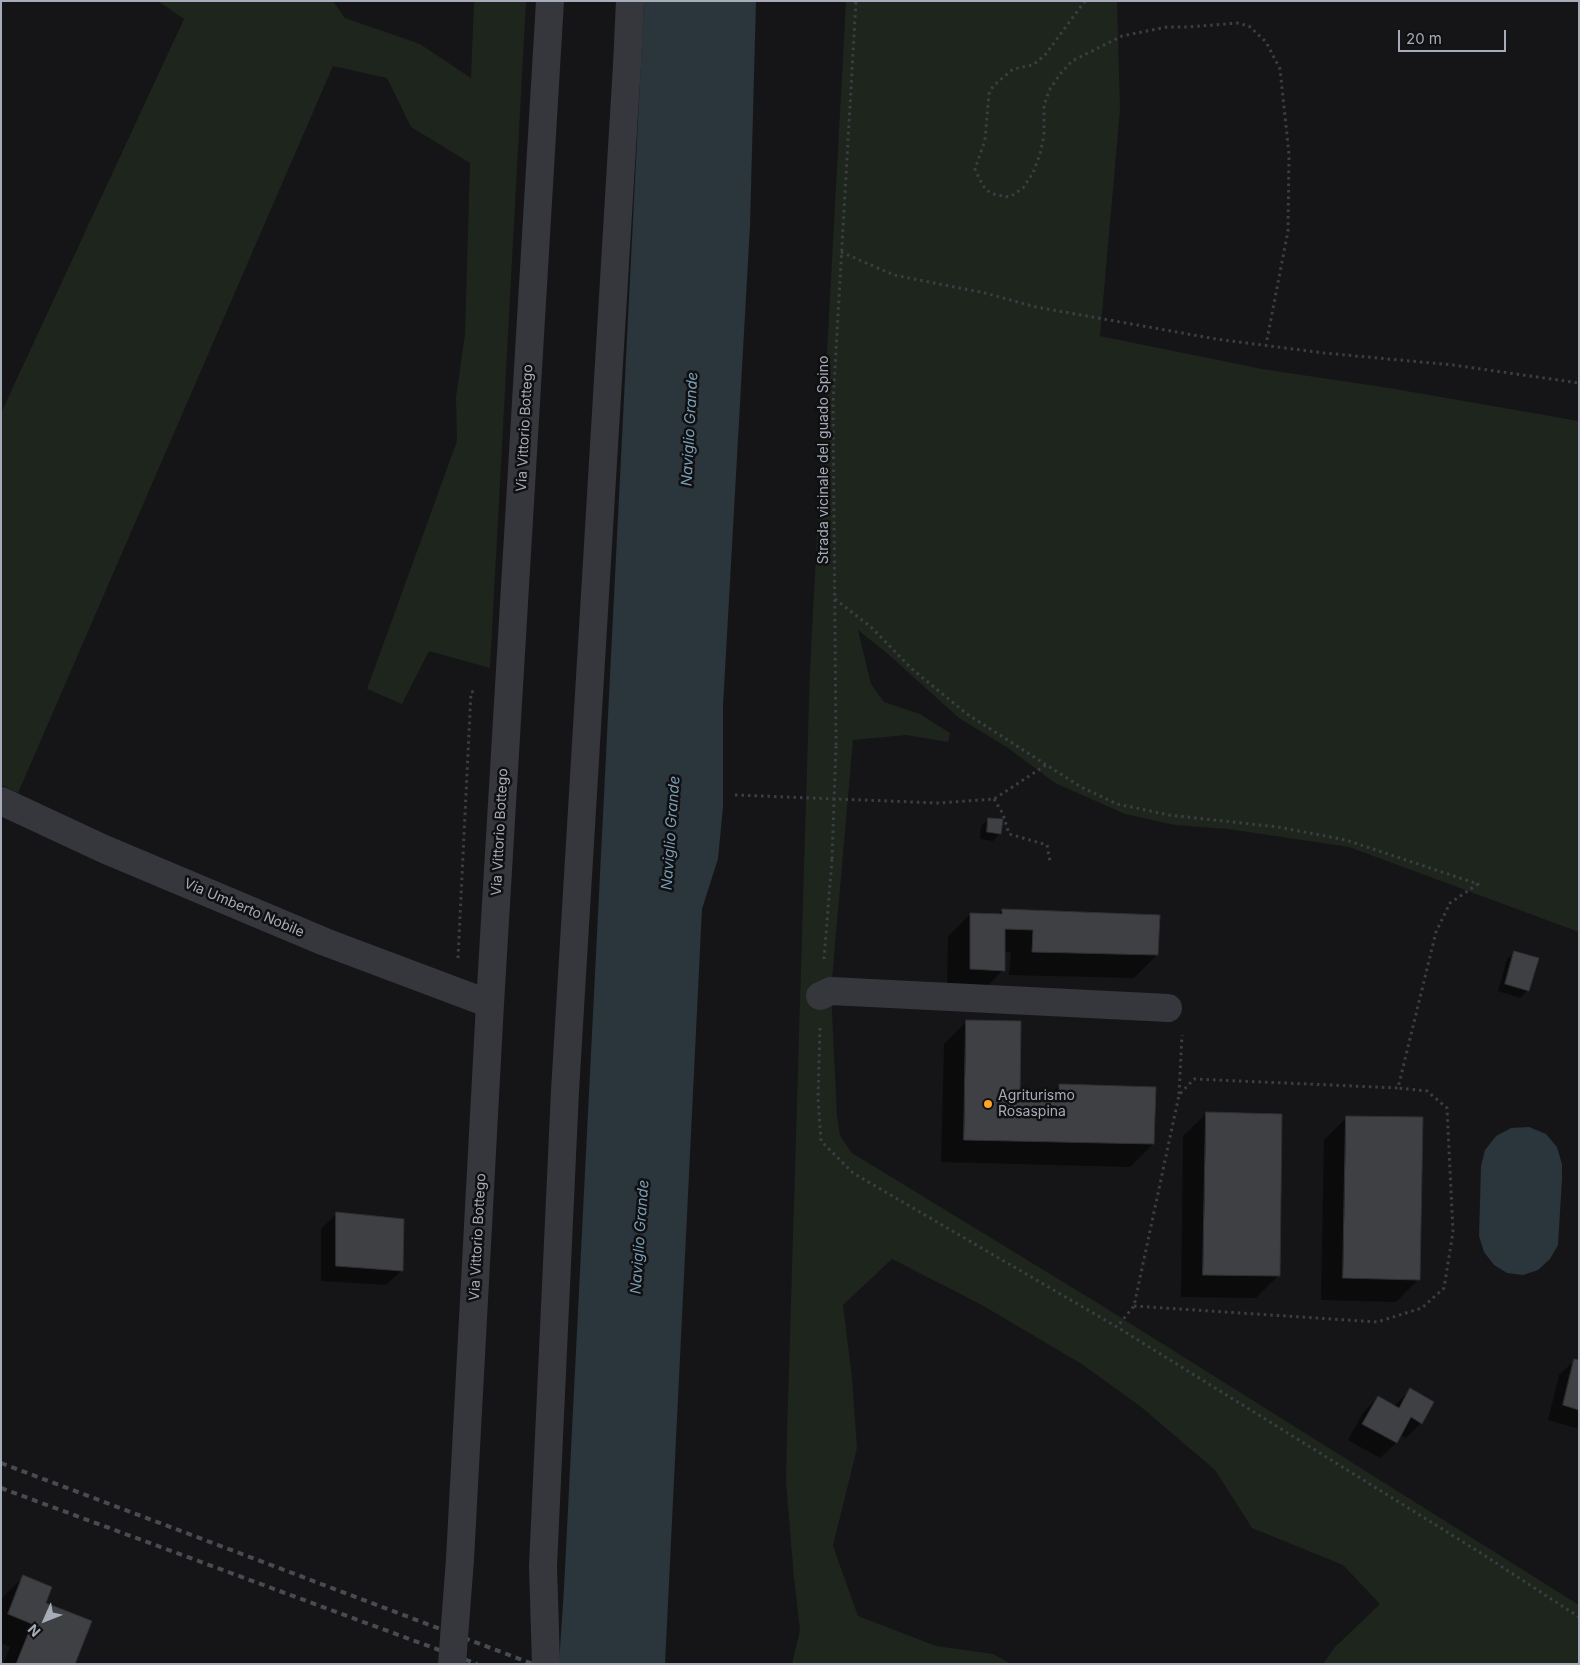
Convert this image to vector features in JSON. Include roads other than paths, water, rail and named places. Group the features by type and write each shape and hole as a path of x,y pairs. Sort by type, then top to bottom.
{"street":[{"name":"Via Vittorio Bottego","path":"452,1664 460,1559 490,1004 550,1"},
{"path":"546,1664 543,1566 565,1091 626,95 630,1"},
{"name":"Via Umberto Nobile","path":"1,801 104,849 325,942 490,1004"},
{"path":"820,996 831,991 1168,1008"}],"water":[{"name":"Naviglio Grande","path":"644,1 756,1 750,226 723,706 723,807 718,859 702,909 665,1664 559,1664 564,1588"},
{"path":"1529,1127 1546,1134 1557,1147 1562,1164 1562,1179 1558,1245 1550,1259 1538,1270 1523,1275 1507,1273 1494,1265 1484,1252 1479,1236 1481,1166 1485,1150 1496,1136 1511,1128"}],"railway":[{"path":"1,1463 533,1664"},
{"path":"1,1488 477,1664"}],"place":[{"name":"Agriturismo Rosaspina","path":"988,1104"}]}
